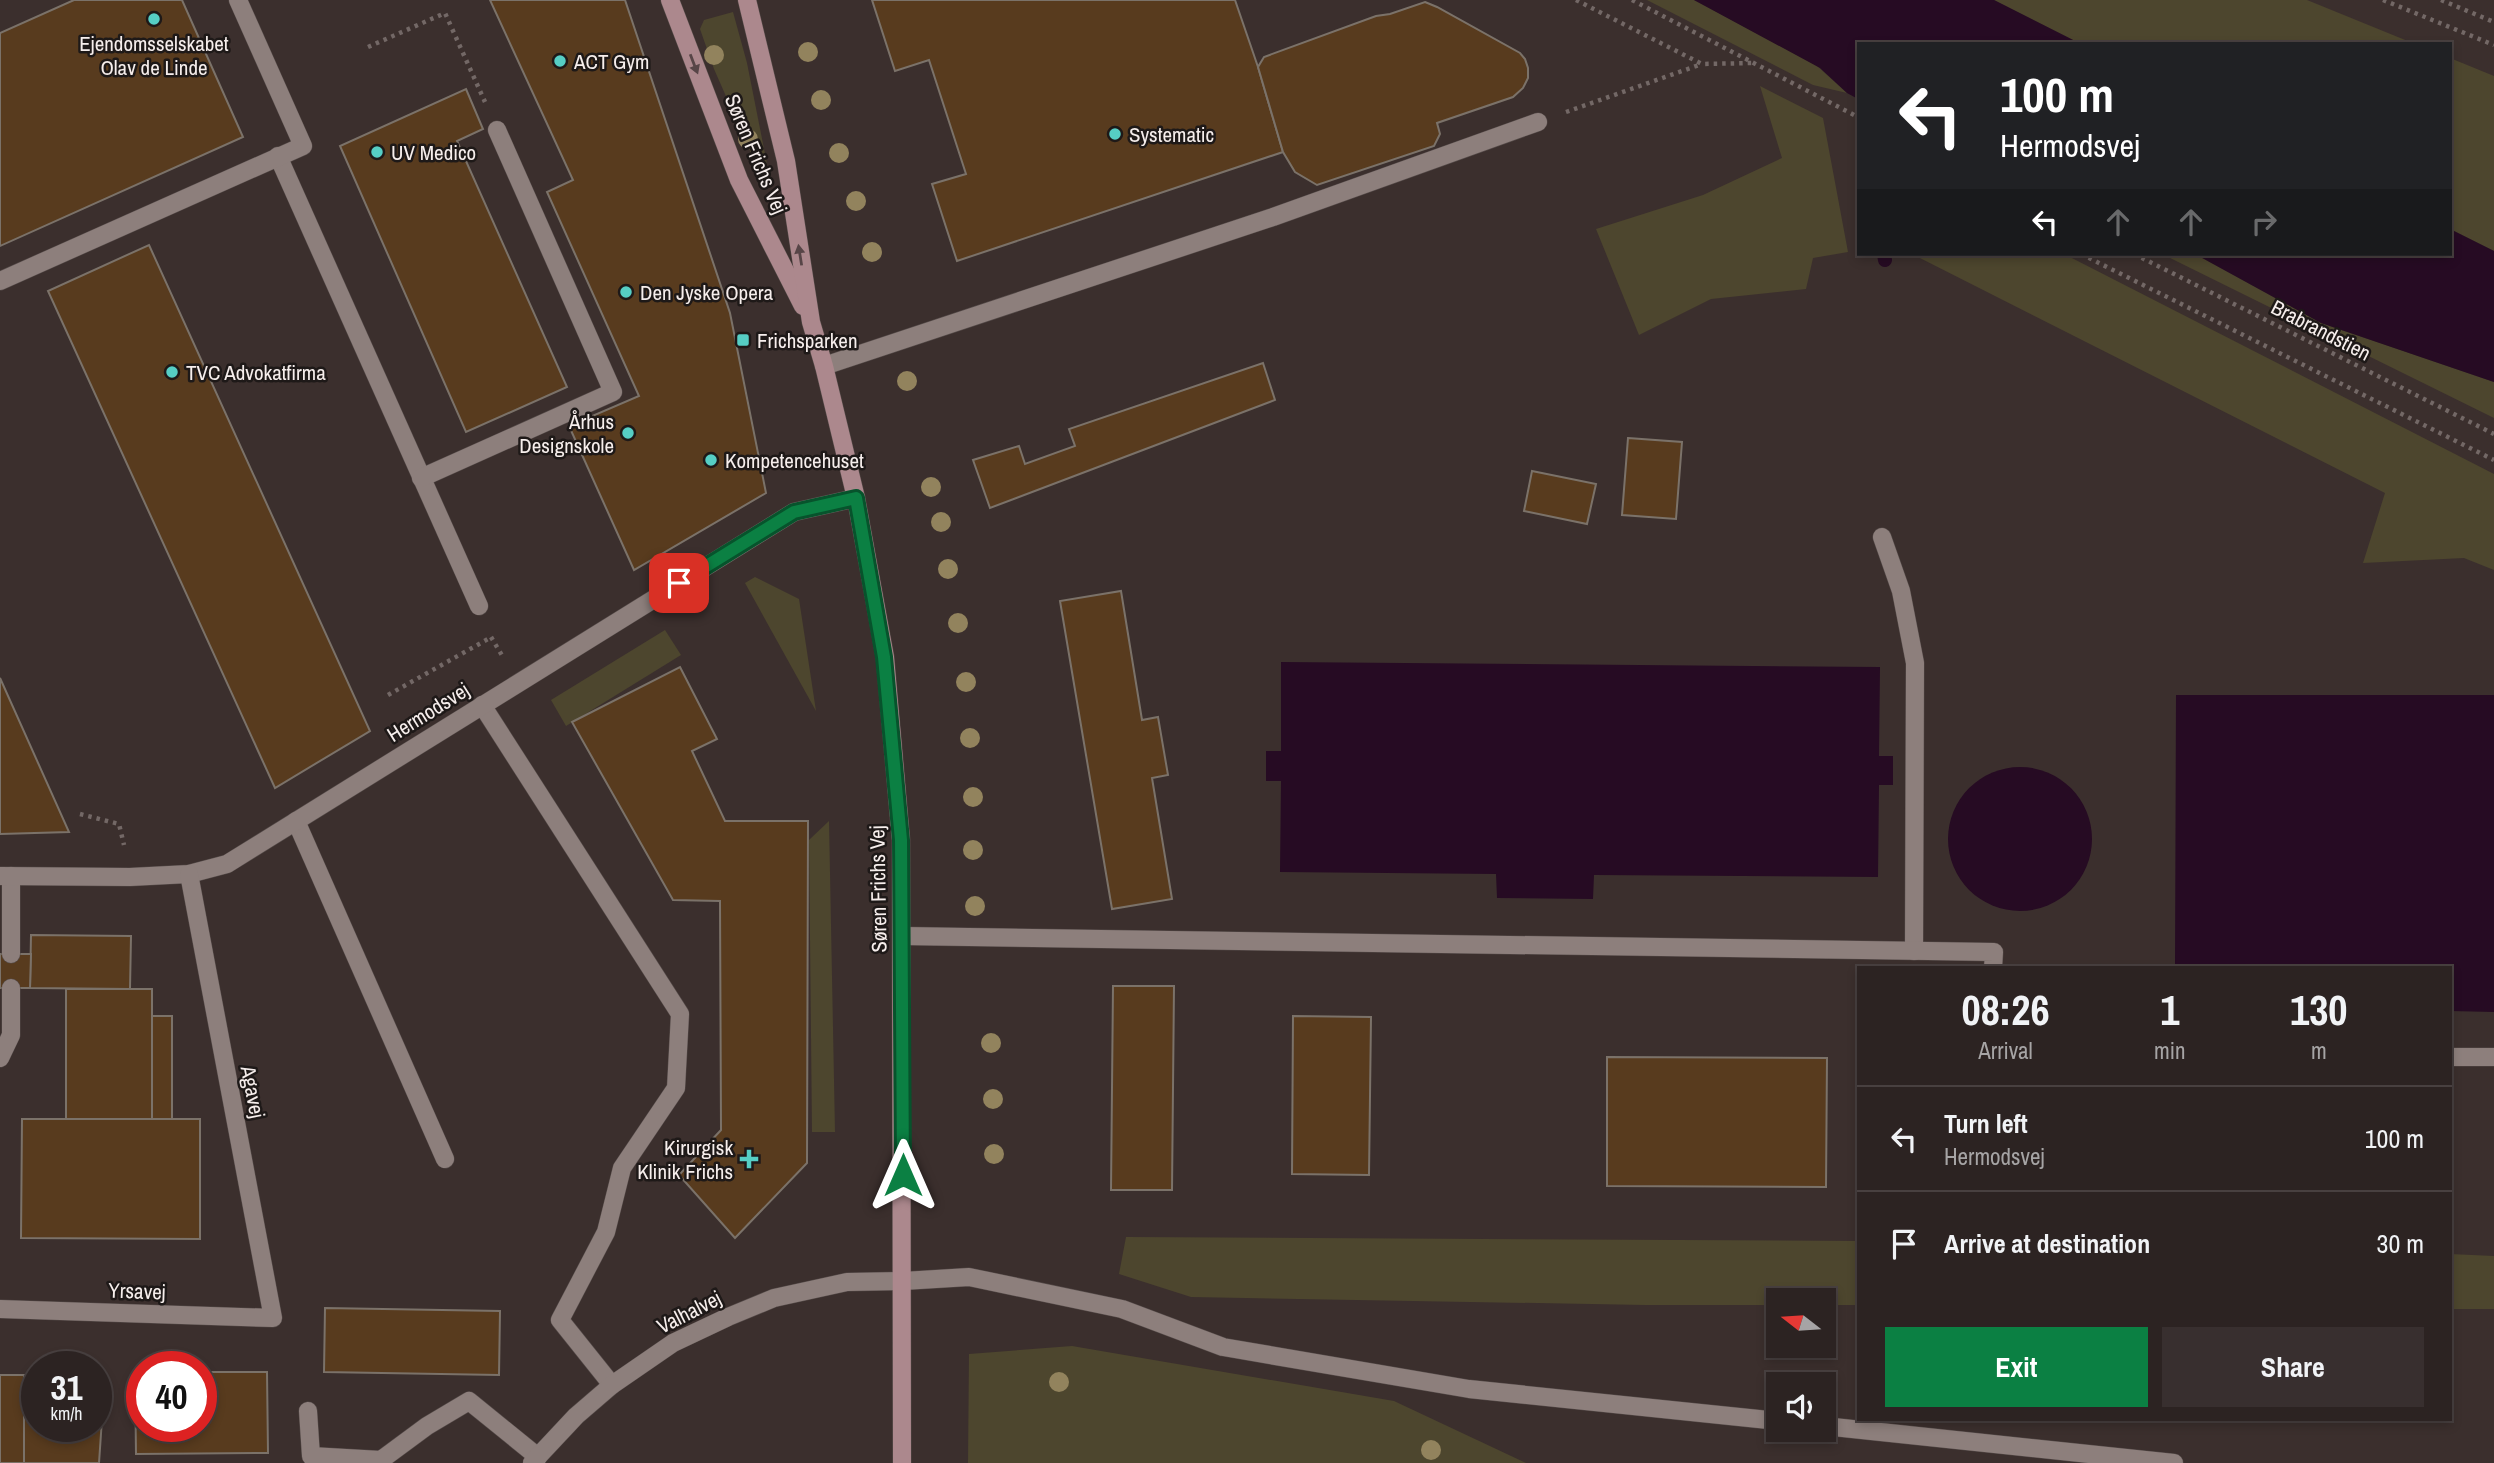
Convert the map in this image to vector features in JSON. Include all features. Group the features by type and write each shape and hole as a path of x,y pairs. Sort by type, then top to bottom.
{"street":[{"path":"0,281 303,146 238,0"},
{"name":"Søren Frichs Vej","path":"670,0 739,180 811,322"},
{"name":"Søren Frichs Vej","path":"747,0 786,162 811,322 856,498 886,671 901,840 903,936 902,1463"},
{"path":"824,366 1273,217 1538,122"},
{"path":"421,478 613,392 497,130"},
{"path":"278,156 479,606"},
{"name":"Hermodsvej","path":"6,876 130,877 189,874 227,864 794,512 856,498"},
{"path":"1882,537 1901,591 1915,663 1914,951"},
{"path":"482,705 680,1014 676,1088 622,1168 606,1232 560,1320 612,1385"},
{"path":"296,821 445,1159"},
{"name":"Agavej","path":"189,874 273,1318"},
{"path":"6,876 11,954"},
{"path":"903,936 1994,952 1993,966"},
{"path":"0,1058 11,1035 11,988"},
{"path":"2452,1056 2494,1057"},
{"name":"Valhalvej","path":"535,1460 576,1416 612,1385 673,1343 728,1317 774,1298 847,1282 969,1277 1122,1309 1223,1347 1469,1389 1766,1420"},
{"name":"Yrsavej","path":"0,1309 273,1318"},
{"path":"308,1411 311,1456 381,1460 427,1426 469,1401 535,1460"},
{"path":"1836,1427 2174,1463"}],"path":[{"path":"1576,0 1702,64"},
{"path":"1632,0 1857,116"},
{"path":"2383,0 2494,45"},
{"path":"2441,0 2494,22"},
{"path":"368,47 445,13 497,130"},
{"path":"1538,122 1702,64 1755,63"},
{"path":"2085,256 2494,460"},
{"name":"Brabrandstien","path":"2138,256 2494,434"},
{"path":"388,695 491,637 479,606"},
{"path":"80,814 119,824 130,877"}],"shaded area":[{"path":"1647,0 1694,0 1816,65 1847,93 1813,85"},
{"path":"1694,0 1994,0 2077,42 1857,42 1857,98 1847,93 1820,68"},
{"path":"1994,0 2307,0 2410,42 2077,42"},
{"path":"733,12 747,63 768,169 758,169 714,69 700,29 704,20"},
{"path":"2452,59 2494,76 2494,251 2452,230"},
{"path":"1760,86 1823,118 1848,252 1813,258 1806,289 1711,299 1639,335 1596,229 1703,195 1782,158"},
{"path":"2452,230 2494,251 2494,382 2321,323 2199,256 2452,256"},
{"path":"1916,256 2068,256 2494,474 2494,570 2464,558 2363,563 2385,493"},
{"path":"2166,256 2199,256 2321,323 2494,382 2494,418"},
{"path":"755,577 799,599 816,711 745,583"},
{"path":"665,630 681,655 566,726 551,700"},
{"path":"1281,662 1880,667 1879,756 1893,756 1893,785 1879,785 1878,877 1594,875 1593,899 1497,898 1496,874 1280,872 1281,781 1266,781 1266,751 1281,751"},
{"path":"2176,695 2494,695 2494,1012 2452,1011 2452,966 2175,966"},
{"path":"2020,767 2047,773 2071,788 2086,812 2092,839 2086,866 2071,890 2047,905 2020,911 1993,905 1969,890 1954,866 1948,839 1954,812 1969,788 1993,773"},
{"path":"829,821 835,1132 812,1132 809,840"},
{"path":"1126,1237 1857,1241 1857,1305 1836,1305 1836,1288 1766,1288 1766,1305 1191,1297 1119,1274"},
{"path":"2452,1254 2494,1256 2494,1309 2452,1309"},
{"path":"1072,1346 1394,1401 1526,1463 968,1463 969,1354"}],"building":[{"path":"74,0 182,0 243,137 0,246 0,33"},
{"path":"490,0 625,0 730,313 766,493 634,570 569,426 639,396 547,192 573,180"},
{"name":"Systematic","path":"872,0 1235,0 1283,152 957,261 932,184 966,174 929,60 895,71"},
{"name":"Systematic","path":"1425,2 1520,53 1528,68 1528,78 1523,88 1513,97 1437,123 1440,134 1434,146 1317,185 1295,172 1283,152 1258,67 1264,57 1376,16"},
{"path":"466,89 483,129 457,141 567,387 466,432 340,146"},
{"path":"149,245 370,731 275,788 48,291"},
{"path":"1263,363 1275,400 990,508 973,460 1019,446 1025,464 1075,446 1069,429"},
{"path":"1628,438 1682,442 1676,519 1622,515"},
{"path":"1532,471 1596,484 1587,524 1524,511"},
{"path":"1121,591 1142,720 1158,717 1168,775 1152,778 1172,899 1112,909 1060,601"},
{"path":"680,667 717,739 692,751 725,821 808,821 807,1163 735,1238 679,1175 721,1130 720,901 673,900 572,722"},
{"path":"0,678 69,832 0,834"},
{"path":"31,935 131,936 130,989 30,988"},
{"path":"0,954 31,954 30,988 0,988"},
{"path":"1113,986 1174,986 1172,1190 1111,1190"},
{"path":"66,989 152,989 152,1119 66,1119"},
{"path":"152,1016 172,1016 172,1119 152,1119"},
{"path":"1293,1016 1371,1017 1369,1175 1292,1174"},
{"path":"1607,1057 1827,1058 1826,1187 1607,1186"},
{"path":"22,1119 200,1119 200,1239 21,1238"},
{"path":"325,1308 500,1311 499,1375 324,1372"},
{"path":"217,1372 267,1372 268,1453 136,1454 136,1442 217,1442"},
{"path":"0,1375 21,1375 21,1442 24,1442 24,1463 0,1463"},
{"path":"24,1442 100,1442 99,1463 24,1463"}],"waterway":[{"path":"1884,256 1885,260"}],"place":[{"name":"Ejendomsselskabet Olav de Linde","path":"154,19"},
{"name":"ACT Gym","path":"560,61"},
{"name":"Systematic","path":"1115,134"},
{"name":"UV Medico","path":"377,152"},
{"name":"Den Jyske Opera","path":"626,292"},
{"name":"Frichsparken","path":"743,340"},
{"name":"TVC Advokatfirma","path":"172,372"},
{"name":"Århus Designskole","path":"628,433"},
{"name":"Kompetencehuset","path":"711,460"},
{"name":"Kirurgisk Klinik Frichs","path":"749,1159"}],"route":[{"path":"679,583 794,512 856,498 884,657 895,753 901,840 903,936 903,1175"}]}
